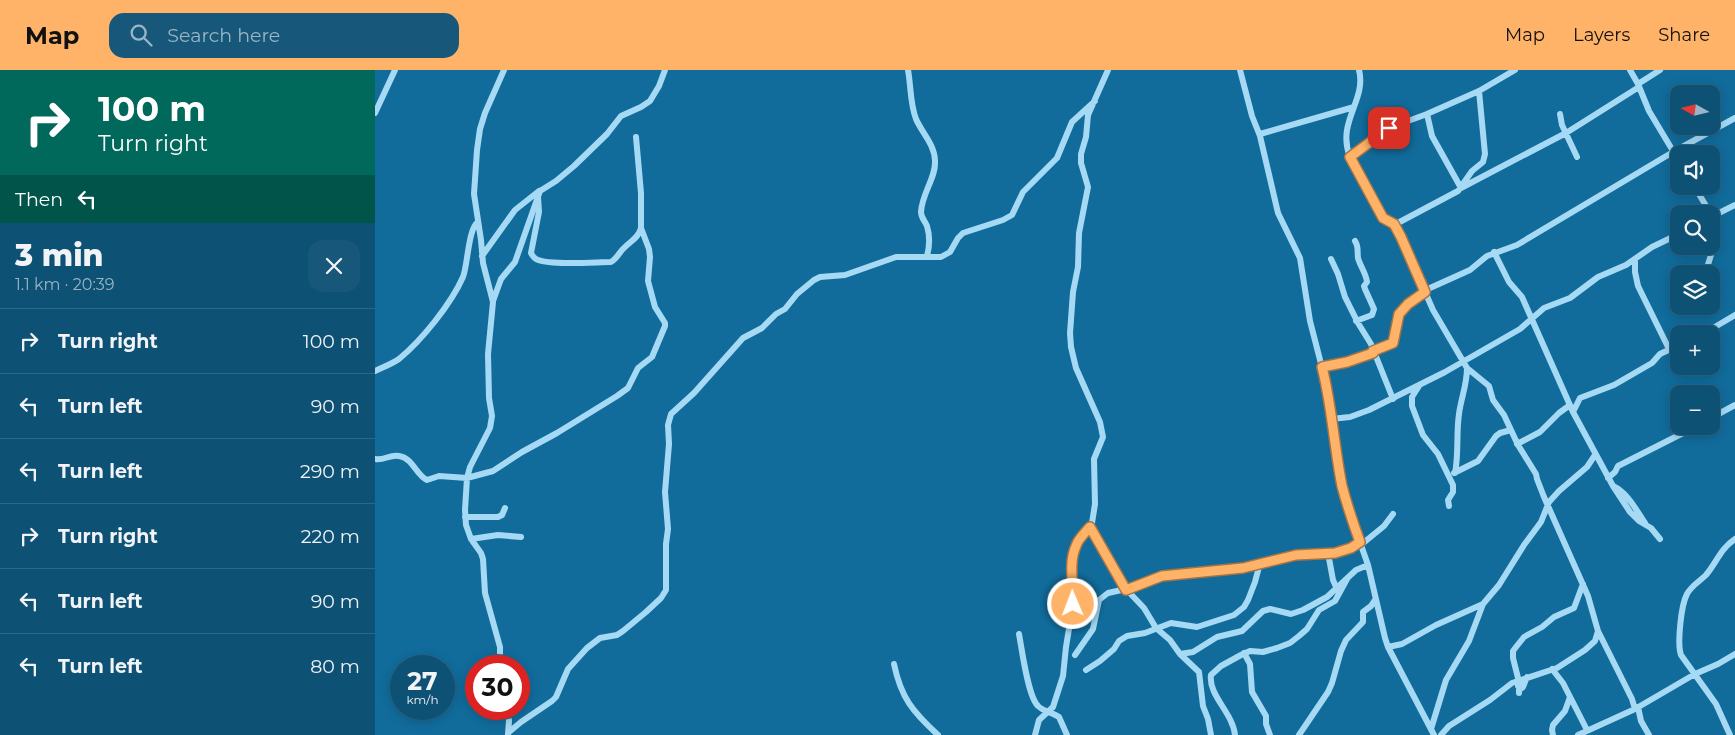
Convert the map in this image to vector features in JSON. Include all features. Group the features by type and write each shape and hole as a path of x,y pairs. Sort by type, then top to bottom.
{"street":[{"path":"375,113 395,70"},
{"path":"493,302 482,256 474,184 480,129 504,70"},
{"path":"482,256 515,210 539,194 573,166 607,134 623,114 641,107 650,100 659,86 665,70"},
{"path":"908,70 911,99 916,118 931,145 935,160 922,202 921,216 926,225 930,241 927,256"},
{"path":"1035,735 1039,720 1049,712 1055,703 1056,693 1063,676 1073,604 1072,574 1074,551 1078,541 1090,527 1095,504 1093,459 1103,433 1103,428 1086,386 1076,368 1070,333 1073,292 1078,267 1079,233 1088,186 1081,163 1081,154 1086,137 1087,118 1108,70"},
{"path":"1240,70 1252,116 1260,134 1278,213 1300,258 1308,311 1327,387 1343,487 1368,565 1388,647 1433,732"},
{"path":"1359,70 1359,88 1349,118 1346,148 1383,218 1394,224 1433,310 1465,365 1489,386 1493,400 1504,415 1517,444 1537,474 1537,479 1548,506 1590,602 1598,631 1649,735"},
{"path":"1350,157 1389,128 1427,114 1479,91 1515,70"},
{"path":"1629,70 1639,85 1647,106 1670,147"},
{"path":"1394,224 1566,133 1660,70"},
{"path":"1461,188 1472,171 1483,162 1485,154 1479,91"},
{"path":"508,734 521,722 553,701 568,669 587,648 600,638 617,635 623,631 647,612 664,594 666,583 665,544 668,529 665,485 669,444 668,425 671,414 694,393 743,338 762,328 776,314 785,309 797,294 814,280 820,277 845,275 896,257 944,256 950,252 958,238 963,234 1012,215 1023,192 1057,158 1072,122 1095,101"},
{"path":"1260,134 1354,107"},
{"path":"1427,114 1432,136 1461,188"},
{"path":"1561,114 1562,125 1577,157"},
{"path":"1686,145 1735,118"},
{"path":"375,459 381,460 392,456 401,456 427,480 442,476 467,478 500,468 522,452 557,433 628,388 638,368 652,357 665,326 665,322 655,307 648,276 650,264 649,249 641,228 641,193 636,137"},
{"path":"1322,367 1347,362 1393,343 1399,314 1408,304 1436,284 1470,270 1494,252 1517,245 1670,154"},
{"path":"539,194 539,212 531,253 537,259 563,262 611,262 617,258 625,246 636,238 641,228"},
{"path":"500,655 499,642 485,593 483,559 471,539 465,517 467,478 473,459 488,433 491,423 488,354 493,302 501,279 515,262 539,194"},
{"path":"1720,212 1735,205"},
{"path":"375,371 397,360 411,348 438,317 453,296 465,270 473,228 478,222"},
{"path":"1331,420 1359,414 1393,399 1420,384 1465,365 1533,319 1544,308 1570,298 1598,278 1626,265 1652,247 1670,238"},
{"path":"1355,241 1358,246 1359,261 1367,278 1364,286 1374,309 1372,315 1357,321"},
{"path":"1494,252 1509,282 1520,294 1533,319 1573,412 1608,478 1613,486 1622,490 1646,524 1660,539"},
{"path":"1331,259 1345,297 1371,344 1393,399"},
{"path":"1573,412 1580,398 1614,385 1652,363 1659,354 1669,349 1638,286 1635,259"},
{"path":"1718,325 1735,315"},
{"path":"1449,506 1448,500 1453,490 1452,475 1458,450 1459,414 1465,394 1465,365"},
{"path":"1420,384 1412,397 1412,406 1423,435 1452,475"},
{"path":"1517,444 1540,432 1559,412 1570,405"},
{"path":"1720,413 1735,405"},
{"path":"1452,475 1478,461 1496,436 1511,430"},
{"path":"1608,478 1615,472 1618,466 1679,435"},
{"path":"1433,732 1446,680 1469,641 1483,604 1499,585 1519,552 1541,522 1548,506 1559,491 1587,467 1595,455"},
{"path":"465,517 499,517 505,508"},
{"path":"1075,655 1093,628 1099,600 1108,593 1126,590 1162,576 1243,568 1296,555 1328,553 1351,548 1384,526 1393,514"},
{"path":"1090,527 1126,590 1144,608 1157,628 1170,640 1180,654 1199,672 1203,706 1211,735"},
{"path":"471,539 498,535 521,537"},
{"path":"1730,735 1716,704 1680,652 1680,636 1685,598 1688,592 1707,573 1723,548 1735,539"},
{"path":"1328,553 1333,580 1337,589"},
{"path":"1086,670 1098,663 1122,638 1171,623 1194,628 1234,614 1248,600 1260,563"},
{"path":"1180,654 1193,652 1217,636 1242,631 1263,611 1271,609 1287,614 1295,613 1321,601 1337,589 1356,570 1368,565"},
{"path":"1235,735 1231,720 1210,680 1211,675 1221,666 1243,653 1250,651 1263,652 1290,643 1307,629 1319,610 1335,600 1347,579"},
{"path":"1518,686 1513,658 1514,650 1524,637 1574,608 1583,584"},
{"path":"1299,735 1332,683 1344,644 1363,622 1363,612 1375,600"},
{"path":"1388,647 1402,644 1436,625 1483,604"},
{"path":"1441,735 1449,726 1490,700 1518,686 1527,677 1552,670 1585,650 1595,641 1598,631"},
{"path":"1019,634 1032,696 1036,704 1059,717 1067,735"},
{"path":"1243,653 1250,664 1252,692 1265,716 1270,735"},
{"path":"1578,735 1636,708 1695,674 1735,654"},
{"path":"893,664 905,699 919,718 938,735"},
{"path":"1552,670 1563,683 1587,730"},
{"path":"1553,735 1552,727 1565,711 1570,697"},
{"path":"507,720 508,734"}],"route":[{"path":"1073,604 1072,574 1074,551 1078,541 1090,527 1126,590 1162,576 1208,573 1243,568 1296,555 1335,553 1351,548 1360,542 1349,511 1338,464 1327,387 1322,367 1338,365 1389,346 1395,339 1399,314 1408,304 1425,292 1394,224 1383,218 1350,157 1389,128"}]}
